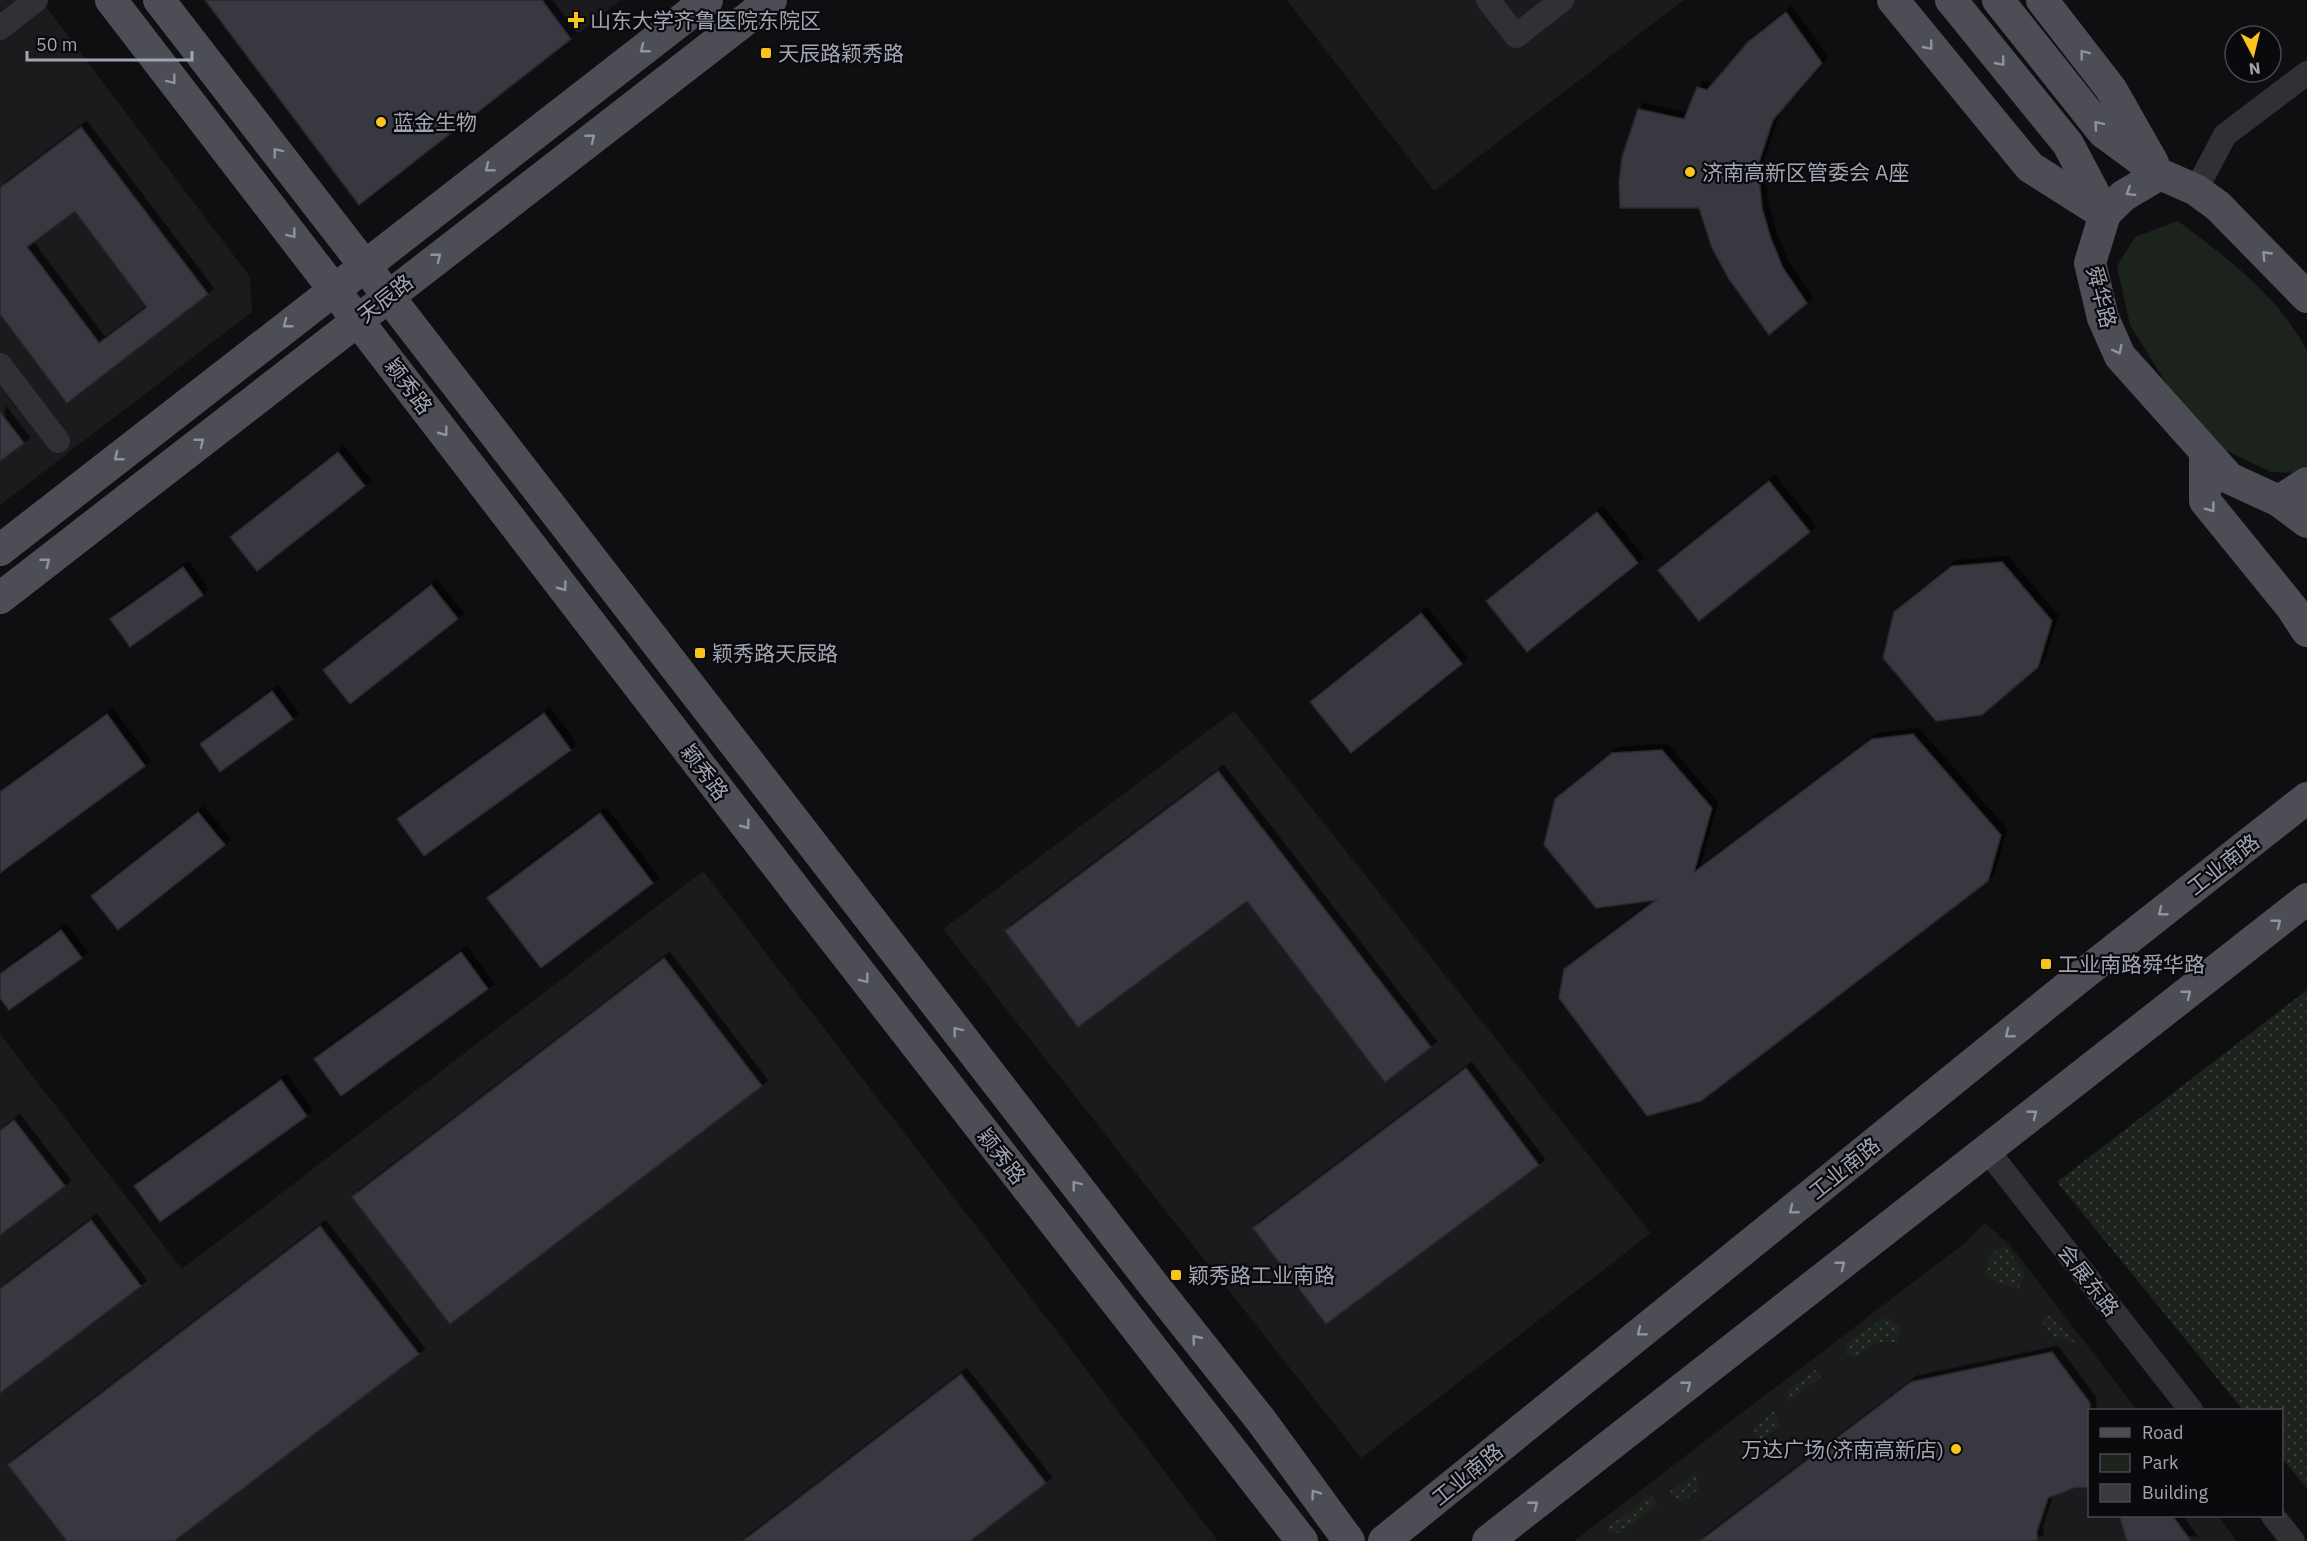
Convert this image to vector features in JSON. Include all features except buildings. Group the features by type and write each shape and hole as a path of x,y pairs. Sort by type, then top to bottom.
{"main road":[{"name":"颖秀路","path":"111,0 798,893 1302,1541"},
{"name":"颖秀路","path":"159,0 1152,1283 1260,1419 1349,1541"},
{"name":"天辰路","path":"0,550 364,264 707,0"},
{"name":"天辰路","path":"0,598 771,0"},
{"path":"1893,0 2030,167 2105,214"},
{"path":"1951,0 2068,144 2105,214"},
{"path":"1998,0 2103,132 2160,174 2196,190 2218,206 2307,297"},
{"path":"2042,0 2111,89 2160,174"},
{"path":"2105,214 2123,196 2160,174"},
{"name":"舜华路","path":"2105,214 2090,263 2103,318 2120,356 2229,478 2279,501 2307,522"},
{"path":"2205,452 2205,501 2292,608 2307,630"},
{"path":"2279,501 2307,483"},
{"name":"工业南路","path":"1384,1541 2081,976 2307,798"},
{"path":"1488,1541 2307,899"}],"street":[{"path":"0,27 36,0"},
{"path":"1488,0 1516,36 1562,0"},
{"path":"2196,190 2225,135 2307,73"},
{"path":"0,365 58,441"},
{"name":"会展东路","path":"1988,1150 2190,1409"},
{"path":"2275,1517 2293,1541"}],"shaded area":[{"path":"0,0 41,0 250,277 252,312 0,505"},
{"name":"山东大学齐鲁医院东院区","path":"542,0 621,0 571,39"},
{"path":"1287,0 1684,0 1434,191"},
{"path":"1234,711 1651,1233 1361,1458 943,929"},
{"path":"703,871 1218,1541 0,1541 0,1034 182,1269"},
{"path":"1985,1223 2010,1245 2136,1409 2088,1409 2088,1517 2219,1517 2237,1541 1574,1541 1966,1242"}],"green space":[{"path":"2178,221 2233,263 2267,295 2295,331 2307,351 2307,468 2296,473 2271,472 2225,450 2168,386 2130,325 2117,266 2135,237"},
{"path":"2307,990 2307,1489 2283,1459 2283,1409 2242,1409 2057,1182"},
{"path":"2006,1246 2025,1275 2018,1289 1990,1279 1985,1273 1991,1253"},
{"path":"2050,1316 2075,1342 2055,1338 2043,1325 2044,1318"},
{"path":"1887,1318 1900,1327 1897,1342 1875,1342 1854,1358 1846,1353 1846,1344 1882,1319"},
{"path":"1815,1370 1821,1377 1787,1403 1786,1392"},
{"path":"1774,1411 1781,1425 1761,1440 1754,1428"},
{"path":"1695,1474 1699,1489 1682,1502 1669,1492"},
{"path":"1651,1495 1657,1505 1619,1533 1610,1532 1607,1528"}],"place":[{"name":"山东大学齐鲁医院东院区","path":"576,20"},
{"name":"天辰路颖秀路","path":"766,53"},
{"name":"蓝金生物","path":"381,122"},
{"name":"济南高新区管委会 A座","path":"1690,172"},
{"name":"颖秀路天辰路","path":"700,653"},
{"name":"工业南路舜华路","path":"2046,964"},
{"name":"颖秀路工业南路","path":"1176,1275"},
{"name":"万达广场(济南高新店)","path":"1956,1449"}]}
